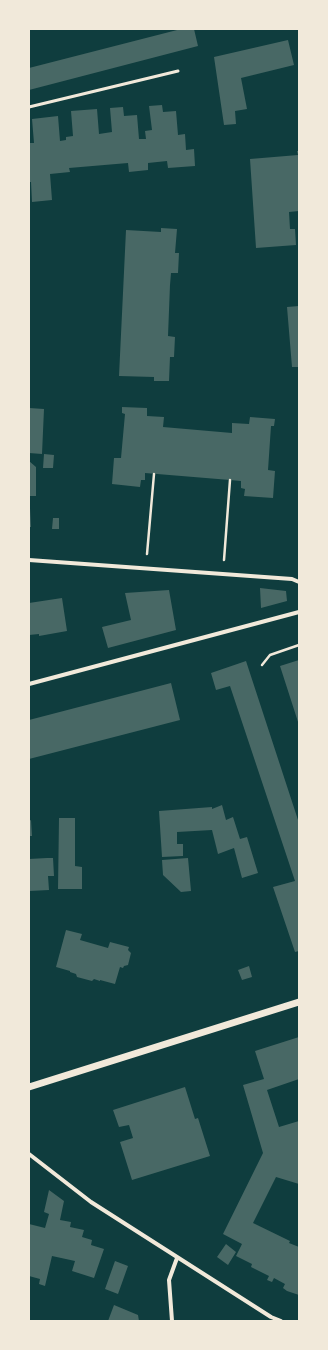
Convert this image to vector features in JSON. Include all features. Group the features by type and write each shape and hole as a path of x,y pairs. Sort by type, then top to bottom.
{"street":[{"path":"29,560 292,579 299,582"},
{"path":"29,684 299,612"},
{"path":"29,1087 299,1002"},
{"path":"29,1154 91,1202 271,1317 281,1321"},
{"path":"172,1321 169,1280 177,1258"}],"lane":[{"path":"29,107 178,71"}],"path":[{"path":"145,568 154,474"},
{"path":"222,574 230,480"},
{"path":"262,665 270,655 299,645"}],"building":[{"path":"181,29 194,29 198,46 29,90 29,68"},
{"path":"288,40 294,65 241,78 247,109 235,111 236,124 224,125 214,57"},
{"path":"162,105 163,112 176,111 178,135 185,134 186,150 194,149 195,166 168,168 167,161 148,163 148,170 129,172 128,163 69,168 70,172 50,174 52,200 32,202 31,182 29,182 29,143 34,143 32,119 58,116 60,141 66,140 66,137 73,136 71,111 97,109 99,134 112,132 110,108 123,107 124,116 137,115 139,139 146,139 145,131 152,130 149,106"},
{"path":"297,151 299,151 299,211 289,212 290,229 295,229 296,245 256,248 250,159 298,155"},
{"path":"161,228 177,229 175,253 179,253 178,273 171,273 170,285 168,336 175,337 174,357 170,357 169,381 154,381 154,377 119,376 126,230 161,232"},
{"path":"299,306 299,367 292,367 287,307"},
{"path":"122,407 147,408 147,416 164,417 163,427 232,433 232,423 249,424 250,417 275,419 274,426 271,426 268,470 275,471 273,498 244,496 245,489 241,488 241,481 230,480 145,473 145,480 141,480 140,487 112,484 114,458 121,458 125,414 122,413"},
{"path":"29,408 44,409 42,454 29,453"},
{"path":"44,454 54,455 53,468 43,468"},
{"path":"29,461 36,467 36,496 29,496"},
{"path":"30,508 31,527 29,527"},
{"path":"53,518 59,518 59,529 52,529"},
{"path":"260,588 286,591 287,601 261,608"},
{"path":"169,590 176,630 108,648 102,627 131,620 125,593"},
{"path":"62,598 67,631 39,636 39,634 29,635 29,603"},
{"path":"299,660 299,725 280,666"},
{"path":"246,661 299,823 299,951 295,952 273,887 295,881 230,686 216,690 211,673"},
{"path":"171,683 180,720 29,759 29,720"},
{"path":"222,805 226,820 233,817 240,839 247,837 258,873 242,878 234,848 218,854 212,830 177,832 177,844 183,844 183,856 162,857 159,811 212,807 212,809"},
{"path":"59,818 75,818 75,866 82,867 82,889 58,889"},
{"path":"31,820 32,836 29,836 29,821"},
{"path":"53,858 54,876 48,876 49,890 29,891 29,859"},
{"path":"188,858 191,891 181,892 163,875 162,860"},
{"path":"66,930 82,934 80,940 108,948 110,942 129,947 128,950 131,953 128,965 124,966 123,968 120,967 115,984 94,979 92,981 77,977 76,974 70,971 56,967"},
{"path":"249,966 252,977 242,980 238,970"},
{"path":"299,1037 299,1079 267,1090 279,1127 299,1121 299,1184 276,1177 253,1223 299,1247 299,1295 287,1291 283,1288 285,1284 274,1278 272,1282 267,1280 269,1276 251,1267 252,1264 236,1256 242,1244 223,1234 263,1153 243,1085 264,1079 255,1051"},
{"path":"185,1087 195,1119 198,1118 210,1156 132,1180 120,1142 133,1138 129,1125 119,1127 113,1110"},
{"path":"49,1190 64,1201 60,1220 71,1222 70,1227 84,1230 82,1237 92,1240 91,1245 104,1249 94,1278 72,1271 75,1261 52,1256 45,1286 39,1284 40,1279 29,1276 29,1224 45,1228 49,1214 44,1212"},
{"path":"226,1244 236,1252 228,1265 217,1257"},
{"path":"115,1261 128,1266 118,1294 105,1289"},
{"path":"114,1305 138,1315 139,1321 108,1321"}]}
